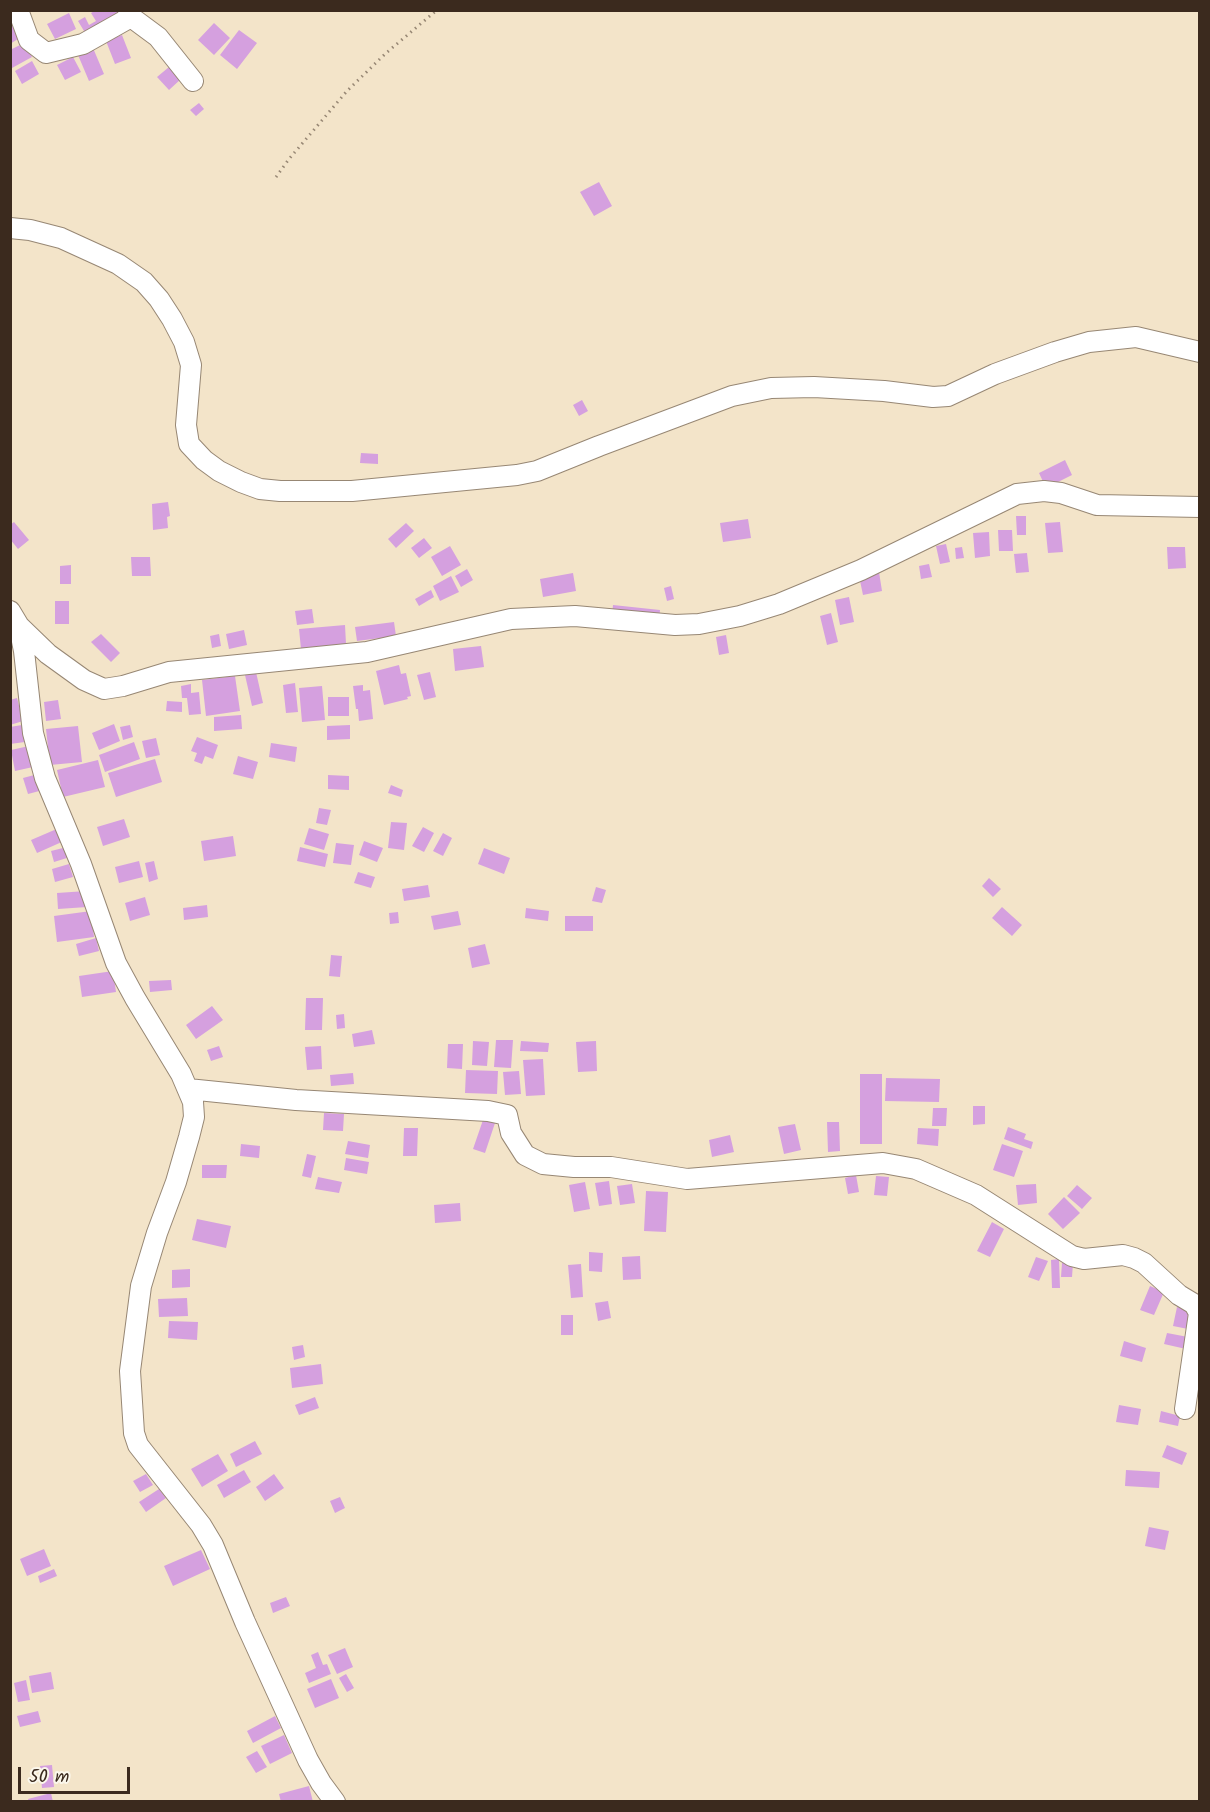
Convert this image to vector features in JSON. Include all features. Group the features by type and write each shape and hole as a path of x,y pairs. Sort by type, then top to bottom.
{"street":[{"path":"18,10 29,40 46,53 83,44 130,14 158,37 193,81"},
{"path":"10,228 30,230 61,238 118,264 144,282 159,299 180,334 191,365 186,425 189,444 204,460 219,471 260,489 352,491 517,475 537,471 732,396 771,388 814,387 884,391 933,397 948,396 995,374 1089,342 1136,337 1200,352"},
{"path":"15,618 48,654 84,680 104,689 123,686 169,672 367,652 511,619 575,616 675,625 740,616 779,604 861,570 1017,494 1044,491 1061,493 1097,506 1200,507"},
{"path":"15,618 24,651 33,733 45,778 81,864 116,963 172,1058 193,1102 194,1117 189,1137 176,1182 157,1233 140,1297 130,1371 134,1432 138,1445 201,1525 213,1545 300,1743 321,1783 335,1802"},
{"path":"188,1089 327,1103 488,1111 507,1115 511,1133 525,1155 543,1164 611,1167 687,1179 883,1163 916,1169 976,1195 1072,1256 1084,1259 1123,1255 1134,1258 1144,1263 1179,1295 1194,1304 1199,1313 1185,1409"}],"path":[{"path":"276,177 347,91 437,10"}],"building":[{"path":"96,10 123,10 87,36 78,21 85,17 89,25 96,21 91,13"},
{"path":"69,13 76,29 55,39 47,24"},
{"path":"10,21 21,37 10,44"},
{"path":"214,23 230,38 214,55 198,40"},
{"path":"239,30 257,43 237,69 220,55"},
{"path":"122,35 131,58 115,64 106,41"},
{"path":"24,43 32,57 12,68 10,50"},
{"path":"93,48 104,74 89,81 78,55"},
{"path":"73,57 81,72 65,80 57,65"},
{"path":"32,61 39,74 22,84 15,71"},
{"path":"169,67 181,79 169,90 157,77"},
{"path":"199,103 204,109 196,116 190,110"},
{"path":"599,182 612,206 594,216 580,192"},
{"path":"582,400 588,411 579,416 573,405"},
{"path":"361,453 378,454 378,464 360,463"},
{"path":"1065,460 1072,475 1046,488 1039,473"},
{"path":"168,502 170,516 167,517 168,528 153,530 152,504"},
{"path":"1016,516 1026,516 1026,535 1017,535"},
{"path":"748,519 751,538 723,542 720,523"},
{"path":"14,522 29,540 18,549 10,539 10,525"},
{"path":"1060,522 1063,552 1048,553 1045,523"},
{"path":"406,523 414,531 396,548 388,539"},
{"path":"998,530 1012,530 1013,551 999,551"},
{"path":"989,532 990,556 975,558 973,533"},
{"path":"424,538 432,548 419,558 411,548"},
{"path":"946,544 950,562 940,564 936,546"},
{"path":"450,546 461,565 442,576 431,557"},
{"path":"962,547 964,558 956,559 955,548"},
{"path":"1167,547 1185,547 1186,568 1168,569"},
{"path":"1027,553 1029,572 1016,573 1014,554"},
{"path":"131,557 150,557 151,576 132,576"},
{"path":"929,564 932,577 921,579 919,566"},
{"path":"71,565 71,584 60,584 60,566"},
{"path":"467,569 473,580 461,587 455,576"},
{"path":"879,572 882,591 863,595 859,576"},
{"path":"573,573 576,591 543,597 540,579"},
{"path":"451,576 459,592 440,601 433,586"},
{"path":"671,586 674,599 667,601 664,588"},
{"path":"431,590 434,597 419,606 415,599"},
{"path":"849,597 854,622 840,625 835,600"},
{"path":"55,601 69,601 69,624 55,624"},
{"path":"613,605 660,610 659,621 612,616"},
{"path":"312,609 314,623 297,625 295,611"},
{"path":"831,613 838,642 827,645 820,616"},
{"path":"394,622 396,636 357,641 355,627"},
{"path":"345,625 346,644 301,649 299,629"},
{"path":"244,630 247,645 229,649 226,634"},
{"path":"101,634 120,653 111,662 91,642"},
{"path":"219,634 221,646 212,648 210,636"},
{"path":"726,635 729,653 719,655 716,637"},
{"path":"481,646 484,667 455,671 453,649"},
{"path":"399,665 401,674 406,673 411,696 407,697 408,699 384,705 376,671"},
{"path":"256,672 263,703 252,706 245,675"},
{"path":"430,672 436,697 424,700 417,675"},
{"path":"235,676 240,711 206,716 202,680"},
{"path":"295,683 298,712 286,713 283,685"},
{"path":"191,684 191,693 199,692 201,714 189,715 187,698 182,698 181,686"},
{"path":"363,685 363,691 370,690 373,719 359,721 353,686"},
{"path":"322,686 325,720 302,722 299,688"},
{"path":"328,697 349,697 349,716 328,716"},
{"path":"17,698 23,721 10,725 10,700"},
{"path":"58,700 61,719 46,721 44,702"},
{"path":"167,701 182,702 182,712 166,711"},
{"path":"241,715 242,729 214,731 214,717"},
{"path":"114,724 120,741 99,750 92,733"},
{"path":"22,725 25,742 10,744 10,727"},
{"path":"130,725 133,737 123,740 120,727"},
{"path":"350,725 350,739 327,740 327,726"},
{"path":"78,726 82,762 50,765 46,729"},
{"path":"197,737 218,745 213,759 205,756 202,764 194,761 197,753 191,751"},
{"path":"156,738 160,755 146,758 142,741"},
{"path":"134,742 140,759 105,772 99,755"},
{"path":"271,743 297,747 295,762 269,757"},
{"path":"29,746 33,767 15,771 11,750"},
{"path":"238,756 258,762 253,779 233,774"},
{"path":"155,759 162,782 116,797 108,773"},
{"path":"98,760 105,787 63,797 57,770"},
{"path":"38,774 43,790 28,794 23,778"},
{"path":"328,775 349,776 349,790 328,789"},
{"path":"391,785 403,790 401,797 388,793"},
{"path":"319,808 331,810 327,825 316,823"},
{"path":"124,819 130,837 103,846 97,827"},
{"path":"391,822 407,823 404,850 388,848"},
{"path":"423,827 434,833 424,852 412,846"},
{"path":"59,828 64,841 37,853 31,840"},
{"path":"309,828 329,834 324,850 304,844"},
{"path":"443,833 452,838 443,856 433,851"},
{"path":"233,836 236,856 204,861 201,841"},
{"path":"364,841 383,848 377,862 359,855"},
{"path":"336,843 354,845 351,865 333,863"},
{"path":"67,847 70,857 54,862 51,851"},
{"path":"300,847 328,854 325,867 297,861"},
{"path":"484,848 510,858 504,874 478,864"},
{"path":"139,861 143,877 119,883 115,867"},
{"path":"154,861 158,879 149,882 145,863"},
{"path":"69,864 73,877 55,882 52,869"},
{"path":"358,872 375,877 371,888 354,883"},
{"path":"989,878 1001,889 993,897 982,886"},
{"path":"428,885 430,897 404,901 402,889"},
{"path":"596,887 606,890 602,903 592,901"},
{"path":"86,891 87,907 58,909 57,893"},
{"path":"145,897 150,915 130,921 125,903"},
{"path":"207,905 208,917 184,920 183,908"},
{"path":"1002,907 1022,925 1012,936 992,918"},
{"path":"526,908 549,911 548,921 525,918"},
{"path":"91,911 94,937 57,942 54,916"},
{"path":"458,911 461,925 434,930 431,916"},
{"path":"398,912 399,923 390,924 389,913"},
{"path":"565,916 593,916 593,931 565,931"},
{"path":"96,938 99,951 79,956 76,944"},
{"path":"485,944 490,964 472,968 468,948"},
{"path":"331,955 342,956 340,977 329,976"},
{"path":"113,971 116,992 82,997 79,976"},
{"path":"171,980 172,990 150,992 149,981"},
{"path":"306,998 323,998 322,1030 305,1030"},
{"path":"212,1006 223,1020 196,1039 186,1025"},
{"path":"344,1014 345,1028 337,1029 336,1015"},
{"path":"372,1030 375,1044 354,1047 352,1034"},
{"path":"496,1040 513,1040 511,1068 494,1067"},
{"path":"473,1041 489,1042 487,1066 472,1065"},
{"path":"521,1041 549,1043 548,1052 520,1051"},
{"path":"596,1041 597,1071 578,1072 576,1042"},
{"path":"448,1044 463,1044 462,1069 447,1068"},
{"path":"219,1046 223,1057 211,1061 207,1050"},
{"path":"321,1046 322,1069 307,1070 305,1047"},
{"path":"543,1059 545,1095 526,1096 523,1060"},
{"path":"466,1070 498,1071 497,1094 465,1093"},
{"path":"519,1071 521,1094 505,1095 503,1072"},
{"path":"353,1073 354,1084 331,1086 330,1075"},
{"path":"860,1074 882,1074 882,1144 860,1144"},
{"path":"886,1078 940,1079 939,1102 885,1101"},
{"path":"973,1106 985,1106 985,1124 973,1125"},
{"path":"933,1108 947,1108 946,1126 932,1126"},
{"path":"324,1113 344,1114 343,1131 323,1130"},
{"path":"483,1120 495,1123 485,1153 473,1149"},
{"path":"827,1122 839,1122 840,1151 828,1152"},
{"path":"795,1124 801,1150 784,1154 778,1127"},
{"path":"1008,1127 1026,1134 1024,1139 1033,1142 1031,1149 1004,1139"},
{"path":"404,1128 418,1128 417,1156 403,1156"},
{"path":"918,1128 939,1129 938,1146 917,1144"},
{"path":"730,1135 734,1152 712,1157 709,1140"},
{"path":"348,1141 370,1145 368,1158 345,1154"},
{"path":"241,1144 260,1146 259,1158 240,1156"},
{"path":"1002,1144 1023,1151 1014,1177 993,1170"},
{"path":"307,1154 316,1156 311,1178 302,1176"},
{"path":"346,1158 369,1162 367,1174 344,1170"},
{"path":"202,1165 227,1165 226,1178 202,1178"},
{"path":"856,1175 859,1192 848,1194 845,1178"},
{"path":"876,1176 889,1177 887,1196 874,1195"},
{"path":"318,1177 342,1182 339,1193 315,1189"},
{"path":"609,1181 612,1204 599,1206 595,1183"},
{"path":"585,1182 590,1209 574,1212 569,1185"},
{"path":"632,1184 635,1203 620,1205 617,1186"},
{"path":"1036,1184 1037,1203 1018,1205 1016,1185"},
{"path":"1077,1185 1092,1198 1082,1209 1067,1196"},
{"path":"646,1191 668,1192 666,1232 644,1231"},
{"path":"1064,1197 1080,1213 1063,1229 1048,1214"},
{"path":"460,1203 461,1221 435,1223 434,1205"},
{"path":"197,1219 231,1226 226,1248 192,1240"},
{"path":"992,1222 1004,1229 990,1257 977,1251"},
{"path":"589,1252 603,1253 602,1272 589,1271"},
{"path":"640,1256 641,1279 623,1280 622,1257"},
{"path":"1036,1257 1048,1261 1039,1281 1028,1277"},
{"path":"1059,1259 1060,1288 1052,1288 1051,1260"},
{"path":"1062,1263 1073,1263 1072,1277 1061,1277"},
{"path":"581,1264 583,1297 571,1298 568,1265"},
{"path":"190,1269 190,1287 172,1288 172,1270"},
{"path":"1150,1286 1164,1292 1154,1315 1140,1310"},
{"path":"187,1298 188,1316 159,1317 158,1299"},
{"path":"608,1301 611,1318 598,1321 595,1303"},
{"path":"1177,1307 1192,1310 1188,1329 1173,1326"},
{"path":"561,1315 573,1315 573,1335 561,1335"},
{"path":"169,1321 198,1322 197,1340 168,1338"},
{"path":"1167,1333 1188,1337 1186,1349 1164,1344"},
{"path":"1124,1341 1146,1348 1142,1362 1120,1356"},
{"path":"303,1345 305,1357 294,1360 292,1347"},
{"path":"321,1364 323,1384 292,1388 290,1368"},
{"path":"315,1397 319,1408 299,1415 295,1405"},
{"path":"1119,1405 1141,1409 1138,1425 1116,1422"},
{"path":"1161,1411 1180,1416 1178,1426 1159,1422"},
{"path":"255,1441 262,1454 236,1467 230,1454"},
{"path":"1167,1445 1187,1453 1182,1465 1162,1457"},
{"path":"218,1454 228,1471 202,1487 191,1469"},
{"path":"244,1470 251,1482 224,1498 217,1485"},
{"path":"1126,1470 1160,1472 1159,1488 1125,1486"},
{"path":"146,1474 153,1485 140,1492 133,1481"},
{"path":"274,1474 284,1488 265,1501 256,1487"},
{"path":"159,1489 166,1498 146,1512 139,1502"},
{"path":"340,1497 345,1508 335,1513 330,1501"},
{"path":"1149,1527 1169,1531 1165,1550 1145,1546"},
{"path":"44,1549 51,1566 27,1576 20,1559"},
{"path":"201,1550 210,1569 173,1586 164,1566"},
{"path":"54,1569 57,1576 40,1583 38,1576"},
{"path":"286,1597 290,1606 273,1613 270,1603"},
{"path":"345,1648 353,1667 337,1674 328,1655"},
{"path":"318,1652 323,1665 327,1664 331,1674 309,1683 305,1673 316,1668 311,1655"},
{"path":"51,1672 54,1689 32,1693 29,1676"},
{"path":"346,1674 354,1688 347,1692 339,1678"},
{"path":"331,1679 339,1698 315,1708 307,1689"},
{"path":"26,1680 30,1700 18,1702 14,1683"},
{"path":"38,1711 41,1722 20,1727 17,1716"},
{"path":"275,1716 281,1728 253,1743 247,1731"},
{"path":"284,1735 292,1753 270,1764 261,1746"},
{"path":"257,1751 267,1767 256,1773 246,1757"},
{"path":"52,1765 54,1787 42,1788 40,1766"},
{"path":"309,1786 313,1802 281,1802 279,1794"},
{"path":"51,1793 53,1802 29,1802 28,1799"}]}
